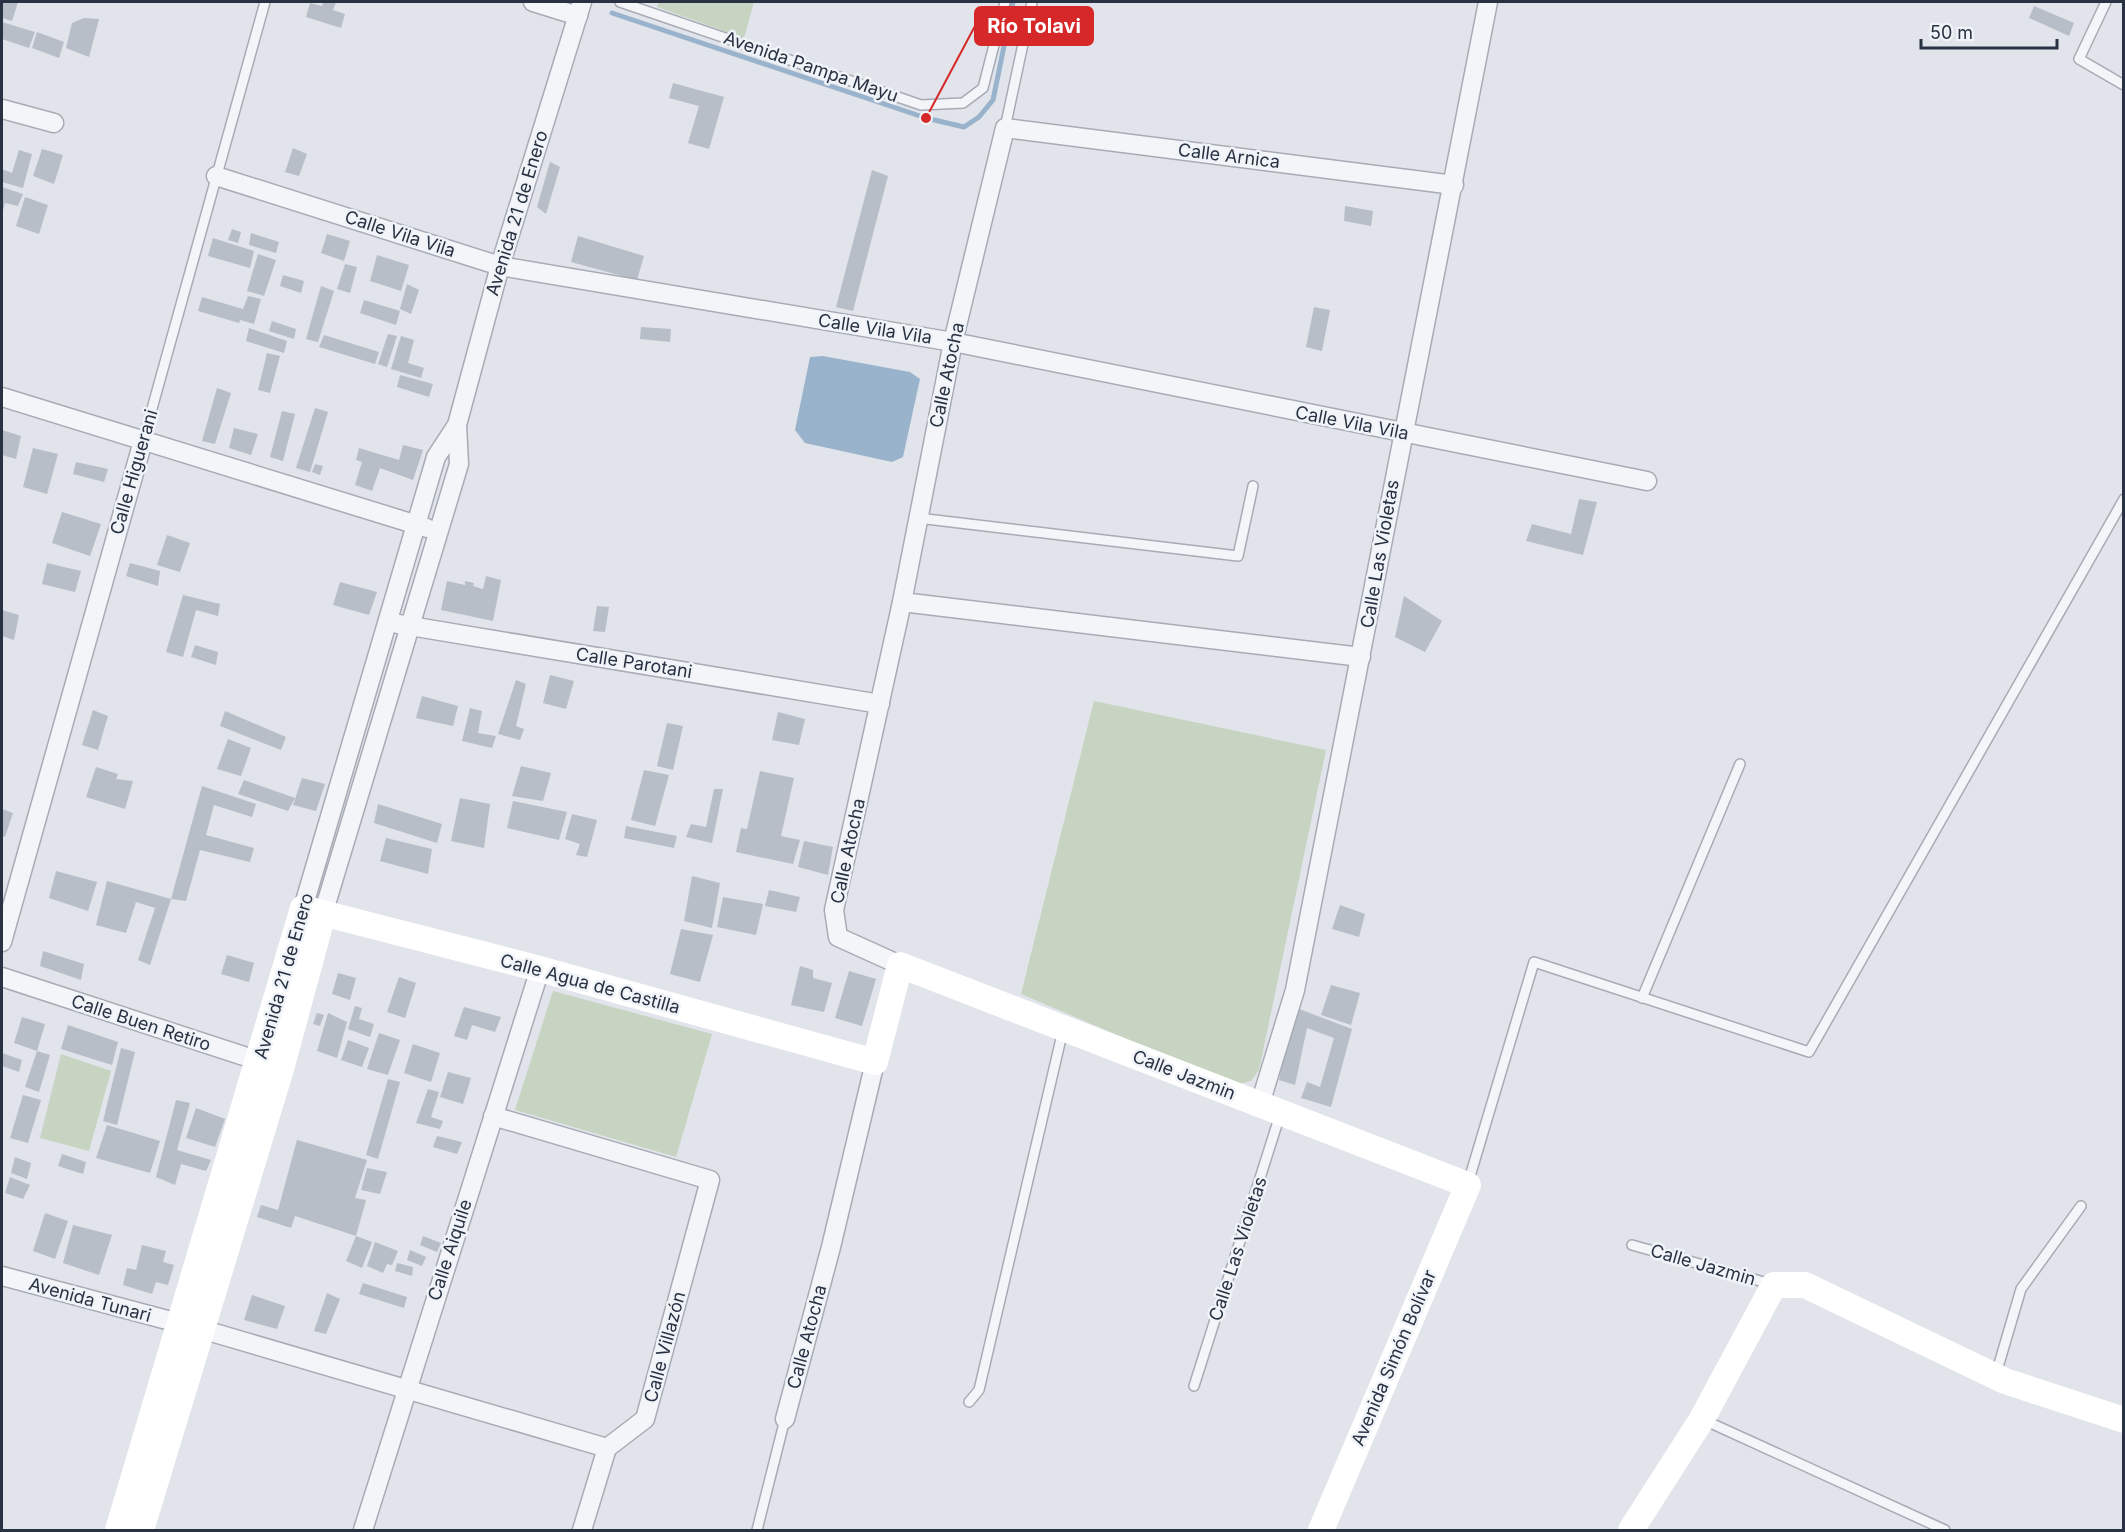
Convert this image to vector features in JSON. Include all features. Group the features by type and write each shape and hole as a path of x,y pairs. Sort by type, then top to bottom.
{"street":[{"path":"533,2 580,9"},
{"name":"Calle Las Violetas","path":"1271,1109 1361,657 1402,433 1454,185 1488,2"},
{"name":"Avenida 21 de Enero","path":"313,911 410,626 459,464 457,425 500,266 580,9"},
{"path":"2,109 54,123"},
{"name":"Calle Arnica","path":"1005,128 1454,185"},
{"name":"Calle Atocha","path":"785,1419 831,1247 900,965 838,937 834,910 902,602 952,342 1005,128"},
{"name":"Calle Vila Vila","path":"216,176 500,266 952,342 1647,481"},
{"path":"2,397 438,532"},
{"name":"Avenida 21 de Enero","path":"118,1530 190,1327 270,1065 313,911 388,622 436,456 457,425"},
{"name":"Calle Higuerani","path":"2,942 143,441"},
{"path":"902,602 1361,657"},
{"name":"Calle Parotani","path":"388,622 880,704"},
{"name":"Calle Agua de Castilla","path":"313,911 540,969 875,1062"},
{"name":"Calle Jazmin","path":"900,965 1467,1185"},
{"name":"Calle Aiquile","path":"363,1530 540,969"},
{"name":"Calle Buen Retiro","path":"2,976 270,1065"},
{"name":"Calle Villazón","path":"493,1116 710,1180 645,1419 607,1448"},
{"name":"Avenida Simón Bolívar","path":"1321,1530 1467,1185"},
{"name":"Avenida Tunari","path":"2,1276 190,1327 607,1448"},
{"path":"1631,1530 1702,1419 1774,1284 1805,1285 1995,1377 2124,1420"},
{"name":"Avenida 21 de Enero","path":"141,1530 190,1327"},
{"path":"582,1530 607,1448"}],"lane":[{"name":"Calle Higuerani","path":"143,441 266,2"},
{"name":"Avenida Pampa Mayu","path":"620,2 921,105 963,102 983,88 1005,2"},
{"path":"1005,128 1032,2"},
{"path":"2106,2 2079,59 2124,85"},
{"path":"918,518 1238,556 1253,486"},
{"path":"1467,1185 1534,962 1809,1052 2124,499"},
{"path":"1642,998 1740,764"},
{"path":"969,1402 979,1390 1063,1028"},
{"name":"Calle Las Violetas","path":"1194,1386 1271,1109"},
{"path":"1995,1377 2021,1290 2081,1206"},
{"name":"Calle Jazmin","path":"1632,1245 1758,1282 1774,1284"},
{"name":"Calle Atocha","path":"757,1530 785,1419"},
{"path":"1702,1419 1946,1530"}],"green space":[{"path":"659,2 754,2 744,38 657,7"},
{"path":"1094,701 1326,750 1259,1070 1251,1081 1235,1085 1021,994"},
{"path":"553,991 712,1034 676,1157 515,1110"},
{"path":"61,1054 111,1071 89,1151 40,1138"}],"water":[{"path":"823,356 910,372 920,379 903,457 892,462 805,443 795,430 810,357"}],"building":[{"path":"2,2 18,2 12,21 2,18"},
{"path":"323,2 336,2 333,10 345,14 341,28 306,17 310,3 322,6"},
{"path":"2034,6 2074,23 2069,36 2029,18"},
{"path":"84,18 99,19 89,57 66,48 72,23"},
{"path":"2,22 35,32 29,48 2,39"},
{"path":"37,32 64,42 59,58 32,48"},
{"path":"673,83 724,97 709,149 688,143 699,106 669,98"},
{"path":"293,148 307,154 299,176 285,172"},
{"path":"42,149 63,155 54,184 33,176"},
{"path":"19,150 32,154 23,188 2,182 2,169 12,173"},
{"path":"550,162 560,167 546,214 537,207"},
{"path":"872,170 888,176 853,311 836,307"},
{"path":"2,187 23,194 18,206 5,203 2,214"},
{"path":"25,197 48,205 39,234 16,226"},
{"path":"1345,206 1373,211 1371,226 1344,221"},
{"path":"232,229 241,232 238,243 228,240"},
{"path":"251,233 279,242 276,253 249,245"},
{"path":"327,234 350,241 344,261 321,253"},
{"path":"578,236 644,256 637,280 571,262"},
{"path":"213,238 254,251 250,268 208,256"},
{"path":"258,254 276,260 264,296 247,291"},
{"path":"377,255 409,265 401,291 370,281"},
{"path":"345,264 357,267 350,293 337,289"},
{"path":"283,275 304,281 301,293 280,286"},
{"path":"407,284 419,290 411,314 400,309"},
{"path":"321,286 334,291 318,342 306,339"},
{"path":"248,296 261,299 254,324 240,320 239,323 198,311 202,297 243,309"},
{"path":"364,300 400,311 396,325 360,313"},
{"path":"1314,307 1330,310 1322,351 1306,347"},
{"path":"272,321 296,329 294,339 269,331"},
{"path":"641,327 671,329 670,342 640,339"},
{"path":"249,328 287,341 284,353 246,341"},
{"path":"388,334 397,336 387,367 378,364"},
{"path":"324,335 379,352 375,364 319,347"},
{"path":"401,336 414,340 408,363 424,368 421,378 391,369"},
{"path":"267,353 280,356 270,393 258,390"},
{"path":"400,375 433,384 429,397 397,387"},
{"path":"217,388 231,393 215,444 202,441"},
{"path":"315,408 328,412 310,472 296,468"},
{"path":"282,411 295,414 283,461 270,457"},
{"path":"234,428 258,434 251,455 229,448"},
{"path":"2,430 21,436 16,459 2,455"},
{"path":"403,445 423,450 413,480 380,468 372,491 355,485 362,462 356,460 359,448 399,460"},
{"path":"33,448 58,454 47,494 23,487"},
{"path":"76,462 108,469 104,482 73,474"},
{"path":"315,464 323,466 320,475 312,472"},
{"path":"1579,499 1597,502 1583,555 1526,541 1532,524 1571,534"},
{"path":"62,512 101,524 90,556 52,543"},
{"path":"167,535 190,543 180,572 157,565"},
{"path":"47,563 81,571 75,592 42,584"},
{"path":"130,563 160,571 158,586 126,576"},
{"path":"486,576 501,580 493,621 441,610 447,581 465,585 465,581 474,583 473,586 483,589"},
{"path":"340,582 377,592 369,615 333,605"},
{"path":"183,595 220,604 218,616 196,610 183,657 166,652"},
{"path":"1404,596 1442,621 1425,652 1395,637"},
{"path":"597,606 609,607 605,632 593,631"},
{"path":"2,610 19,615 14,640 2,636"},
{"path":"195,645 218,652 216,665 191,657"},
{"path":"550,675 574,681 566,709 543,703"},
{"path":"516,680 526,684 516,726 524,729 520,740 498,734"},
{"path":"422,696 458,706 453,726 416,718"},
{"path":"470,708 482,711 478,733 496,736 492,748 462,741"},
{"path":"93,710 108,716 98,750 82,745"},
{"path":"225,711 286,737 281,750 220,726"},
{"path":"778,712 805,719 799,745 772,740"},
{"path":"667,723 683,726 673,770 657,766"},
{"path":"228,739 251,748 241,776 217,769"},
{"path":"521,766 551,773 543,801 512,796"},
{"path":"96,767 118,774 116,779 133,781 125,809 86,797"},
{"path":"644,770 669,775 655,826 631,820"},
{"path":"760,771 794,778 781,836 800,840 793,864 736,852 741,828 747,829"},
{"path":"302,778 325,784 316,811 293,805"},
{"path":"244,780 295,798 288,811 238,794"},
{"path":"202,786 256,804 252,817 214,805 206,835 254,848 250,862 200,850 186,901 171,899"},
{"path":"714,789 723,789 712,843 686,837 691,824 706,827"},
{"path":"460,798 490,804 484,848 451,841"},
{"path":"513,801 567,812 559,840 507,828"},
{"path":"378,804 442,824 437,843 374,823"},
{"path":"2,809 13,813 5,837 2,836"},
{"path":"572,814 597,820 587,857 576,855 580,844 565,839"},
{"path":"626,826 677,836 674,848 624,838"},
{"path":"386,838 432,849 428,874 380,861"},
{"path":"804,841 833,847 828,875 798,867"},
{"path":"56,871 97,882 88,911 49,898"},
{"path":"692,876 720,883 712,928 684,921"},
{"path":"107,881 171,899 150,965 138,960 155,908 136,902 126,933 96,925"},
{"path":"769,890 800,897 796,912 765,906"},
{"path":"723,897 763,904 756,935 717,927"},
{"path":"1340,905 1365,914 1359,937 1332,929"},
{"path":"681,929 713,935 700,982 670,974"},
{"path":"43,951 84,964 81,980 40,966"},
{"path":"227,955 254,963 249,982 221,974"},
{"path":"800,966 813,970 813,978 832,983 824,1012 791,1005"},
{"path":"849,971 876,979 862,1026 835,1018"},
{"path":"338,973 356,978 350,1000 332,994"},
{"path":"399,977 416,983 405,1018 387,1012"},
{"path":"1331,985 1360,993 1351,1025 1321,1015"},
{"path":"355,1006 362,1008 359,1019 374,1024 370,1037 348,1029"},
{"path":"464,1007 501,1017 495,1032 472,1025 467,1040 454,1036"},
{"path":"1294,1007 1352,1029 1331,1107 1301,1098 1307,1082 1320,1087 1334,1038 1307,1028 1295,1085 1279,1080"},
{"path":"317,1013 324,1015 320,1026 313,1024"},
{"path":"328,1013 347,1022 337,1058 317,1051"},
{"path":"22,1017 45,1024 37,1051 14,1043"},
{"path":"68,1025 118,1042 112,1065 61,1049"},
{"path":"379,1033 400,1040 388,1075 367,1069"},
{"path":"348,1040 369,1048 362,1067 341,1060"},
{"path":"413,1044 440,1053 431,1082 404,1073"},
{"path":"121,1048 135,1052 117,1125 103,1121"},
{"path":"37,1051 50,1055 39,1092 25,1087"},
{"path":"2,1053 22,1060 19,1072 2,1066"},
{"path":"448,1072 471,1078 463,1104 440,1097"},
{"path":"388,1079 400,1082 378,1159 366,1155"},
{"path":"428,1089 439,1092 431,1117 443,1121 440,1129 416,1123"},
{"path":"23,1095 41,1100 28,1143 10,1138"},
{"path":"176,1100 190,1103 177,1150 211,1160 206,1171 181,1164 175,1185 156,1177"},
{"path":"196,1108 225,1119 215,1147 186,1138"},
{"path":"107,1125 160,1141 150,1173 96,1158"},
{"path":"437,1136 462,1142 457,1154 433,1147"},
{"path":"297,1140 367,1160 355,1198 366,1200 356,1236 295,1216 291,1228 257,1217 261,1205 278,1210"},
{"path":"62,1154 86,1162 83,1174 58,1166"},
{"path":"15,1157 31,1163 27,1179 11,1173"},
{"path":"367,1168 387,1172 380,1194 361,1190"},
{"path":"10,1177 30,1185 23,1199 5,1193"},
{"path":"45,1213 68,1221 55,1259 33,1251"},
{"path":"73,1225 112,1235 99,1275 63,1263"},
{"path":"356,1236 372,1242 362,1268 346,1261"},
{"path":"423,1236 441,1243 437,1252 420,1245"},
{"path":"375,1242 398,1251 392,1265 387,1264 383,1273 367,1266"},
{"path":"142,1245 166,1251 163,1262 174,1265 168,1285 156,1282 152,1294 123,1285 127,1268 136,1270"},
{"path":"410,1250 426,1257 422,1266 407,1260"},
{"path":"397,1263 413,1267 412,1276 395,1271"},
{"path":"363,1283 407,1297 404,1308 359,1294"},
{"path":"327,1293 340,1299 326,1334 314,1331"},
{"path":"252,1295 285,1306 277,1329 244,1320"}],"waterway":[{"path":"612,13 926,118 964,127 979,117 993,100 1013,2"}],"place":[{"name":"Río Tolavi","path":"926,118"}]}
